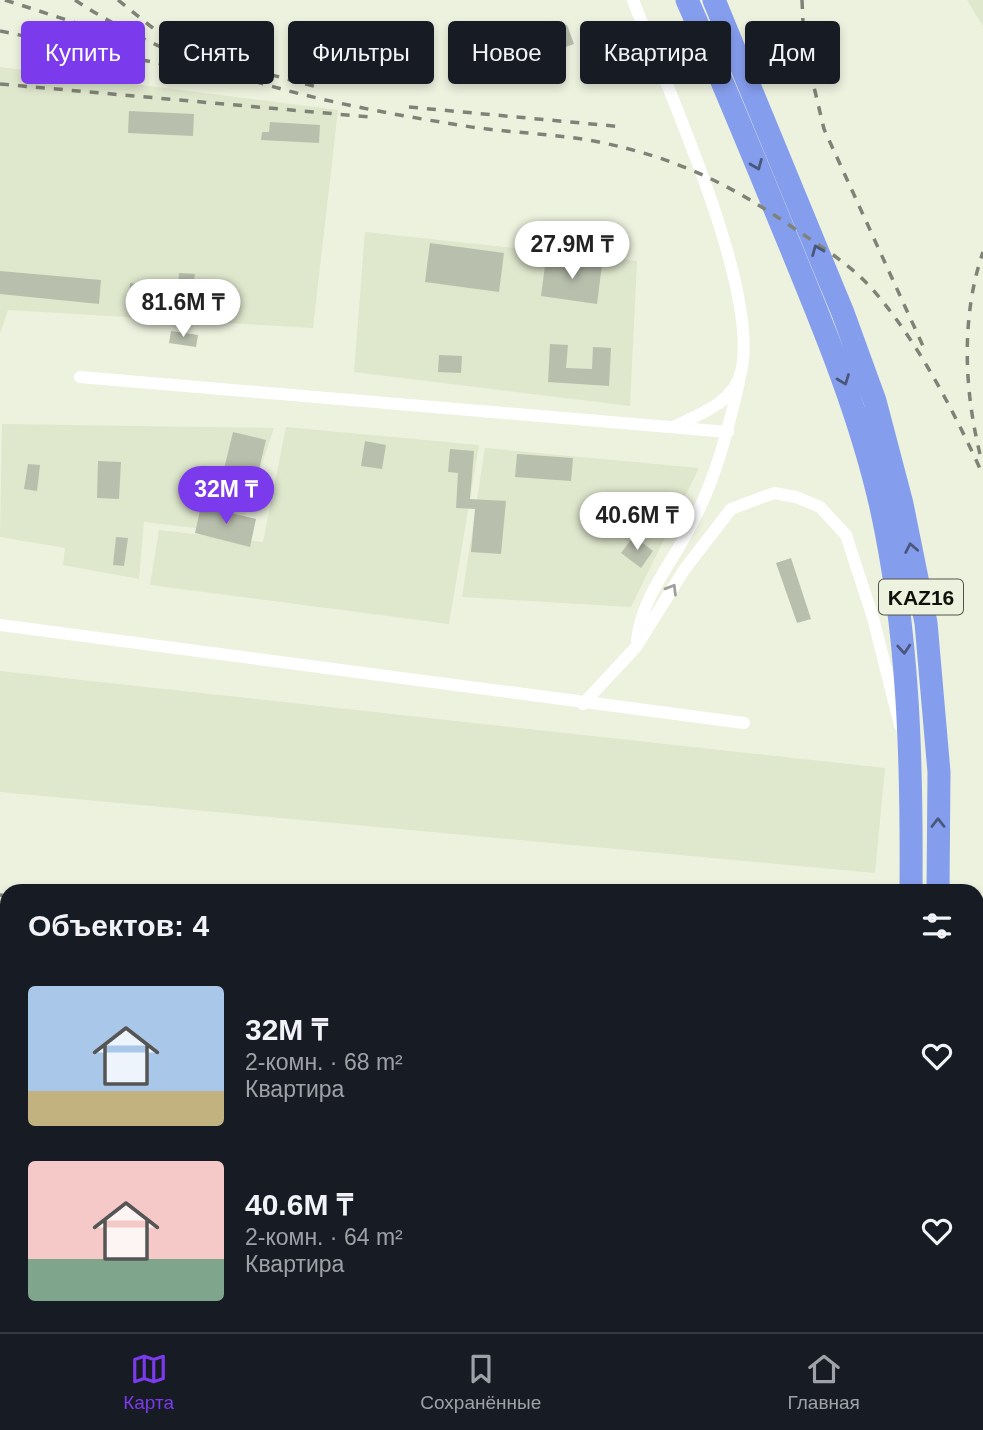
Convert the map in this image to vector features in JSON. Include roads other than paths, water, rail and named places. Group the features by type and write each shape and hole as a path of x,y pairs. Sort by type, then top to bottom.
{"highway":[{"name":"KAZ16","path":"687,0 731,101 855,410 881,507 902,625 912,773 911,884"},
{"name":"KAZ16","path":"714,0 843,313 879,414 902,504 926,623 939,772 938,884"}],"street":[{"path":"633,0 699,172 738,288 744,331 741,374 717,471 689,530 657,581 639,628 636,647"},
{"path":"669,429 719,405 741,374"},
{"path":"80,377 728,432"},
{"path":"583,704 636,647 684,569 731,509 774,493 796,497 820,507 846,535 873,618 912,773"},
{"path":"0,625 583,704 744,723"}],"railway":[{"path":"5,0 70,21"},
{"path":"75,0 118,26 164,48 260,83 409,117 627,148 678,165 725,186 829,252 851,268 870,287 895,317 923,360 983,475"},
{"path":"118,0 159,33"},
{"path":"802,0 804,45 824,129 923,346"},
{"path":"0,31 159,63"},
{"path":"274,76 321,88"},
{"path":"0,84 370,117"},
{"path":"409,107 624,127"},
{"path":"980,454 971,404 967,353 971,301 983,252"}]}
